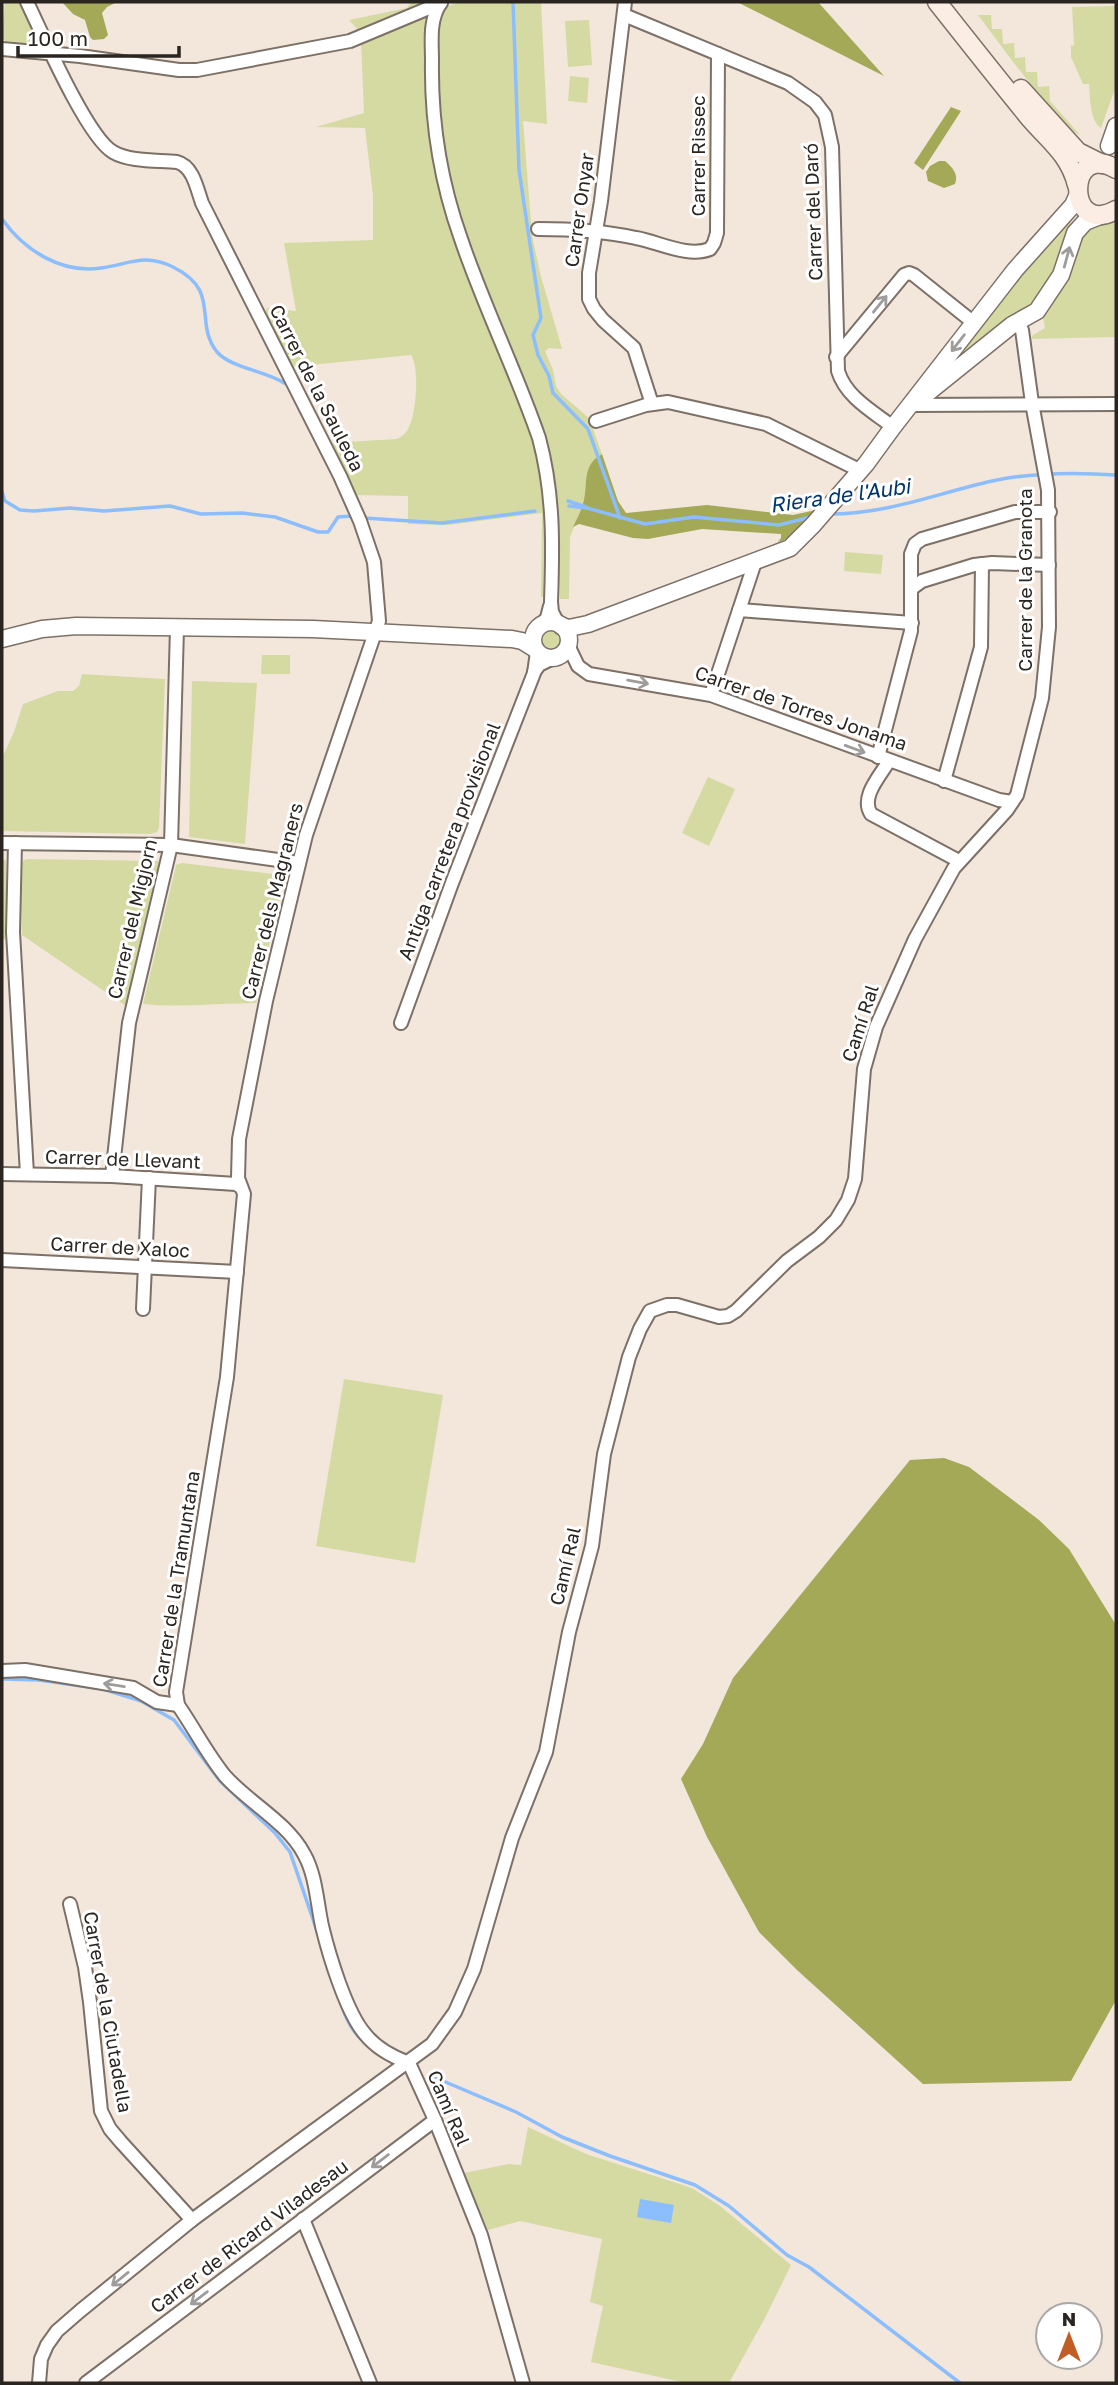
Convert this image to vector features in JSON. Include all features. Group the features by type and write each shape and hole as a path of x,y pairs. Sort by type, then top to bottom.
{"main road":[{"path":"937,2 1072,166 1076,195 1088,210 1112,212"},
{"path":"952,2 1067,142 1077,152 1110,166"},
{"path":"1076,195 1084,171 1090,166 1110,166"}],"street":[{"path":"27,2 51,53"},
{"name":"Carrer Onyar","path":"625,2 589,272 589,299 603,320 634,348 652,404"},
{"path":"2,50 197,70 350,41 443,3"},
{"path":"443,3 434,16 432,38 436,135 451,209 461,240 533,420 545,460 553,515 551,602 555,644"},
{"name":"Carrer del Daró","path":"624,15 788,83 815,102 825,115 832,147 836,357 842,384 892,427"},
{"name":"Carrer de la Sauleda","path":"51,53 82,113 105,146 124,156 185,164 189,170 202,203 358,517 374,562 378,584 379,621 374,631"},
{"name":"Carrer Rissec","path":"596,232 702,253 710,249 717,233 718,54"},
{"path":"1110,166 1109,146 1116,126"},
{"path":"551,602 547,618 533,640 555,644 588,624 790,548 860,471 1076,195"},
{"path":"911,405 1025,318 1061,275 1075,233 1085,222 1112,212"},
{"path":"538,229 596,232"},
{"path":"836,357 904,275 909,273 974,323"},
{"path":"1025,318 1021,327 1025,344"},
{"path":"1025,318 1028,329 1025,344"},
{"name":"Carrer de la Granota","path":"1012,802 1017,795 1042,698 1049,627 1049,512 1025,344"},
{"path":"596,421 652,404 668,402 766,424 860,471"},
{"path":"911,405 1116,404"},
{"path":"1012,802 956,864 871,814 868,809 868,795 883,759 912,623 911,554 915,544 922,539 1015,512 1049,512"},
{"path":"711,695 754,562"},
{"path":"911,589 922,581 982,564 1049,565"},
{"path":"943,781 981,647 982,564"},
{"path":"739,610 912,623"},
{"path":"2,639 42,629 76,626 374,631 512,639 528,635 549,623 555,644"},
{"name":"Carrer del Migjorn","path":"112,1176 128,1023 171,845 177,628"},
{"name":"Carrer dels Magraners","path":"241,1187 239,1139 266,1001 299,863 374,631"},
{"name":"Carrer de Torres Jonama","path":"512,639 555,644 589,674 711,695 943,781 1012,802"},
{"name":"Antiga carretera provisional","path":"401,1023 534,673 555,644"},
{"path":"27,1174 8,943 8,843 171,845 299,863"},
{"name":"Camí Ral","path":"523,2383 481,2235 409,2063 432,2044 455,2012 474,1969 512,1838 546,1752 569,1632 592,1546 604,1454 628,1357 645,1317 657,1307 667,1305 677,1305 707,1315 728,1316 836,1220 848,1200 855,1179 860,1097 868,1048 915,939 956,864"},
{"name":"Carrer de Llevant","path":"2,1174 149,1178 236,1184 241,1187"},
{"path":"143,1309 149,1178"},
{"name":"Carrer de la Tramuntana","path":"241,1187 244,1195 225,1390 176,1692 178,1705 226,1777 289,1834 304,1854 334,1966 356,2021 375,2044 409,2063"},
{"name":"Carrer de Xaloc","path":"2,1260 237,1272"},
{"path":"2,1671 25,1670 133,1688 158,1702 178,1705"},
{"name":"Carrer de la Ciutadella","path":"70,1904 85,1967 98,2088 105,2120 121,2142 192,2220"},
{"path":"39,2383 41,2359 57,2331 192,2220 394,2071 409,2063"},
{"name":"Carrer de Ricard Viladesau","path":"86,2383 435,2120"},
{"path":"303,2219 370,2383"}],"green space":[{"path":"5,2 22,2 39,42 37,46 4,46 2,34"},
{"path":"62,2 117,2 102,13 108,35 104,39 93,40 85,20 73,14"},
{"path":"411,2 433,2 360,32 349,20 407,8"},
{"path":"461,2 541,2 547,124 523,121 532,235 562,349 549,348 545,351 556,386 561,394 589,418 602,454 598,456 570,537 569,599 560,599 557,509 547,444 476,262 449,172 441,110 438,33 445,7"},
{"path":"737,2 818,2 884,76"},
{"path":"1116,6 1116,86 1101,128 1093,115 1089,84 1083,84 1071,57 1071,45 1074,46 1072,7"},
{"path":"429,14 425,87 433,160 441,196 463,266 521,403 539,457 545,496 546,597 541,597 542,513 448,525 408,524 408,496 355,495 329,443 397,439 404,434 411,420 415,401 416,380 411,355 291,367 265,313 267,308 296,311 284,243 373,240 373,195 365,128 316,127 364,113 361,41"},
{"path":"978,15 991,15 992,29 1002,29 1003,44 1014,43 1015,58 1025,57 1026,72 1037,72 1038,87 1049,86 1050,101 1080,135 1043,99"},
{"path":"589,20 592,65 568,67 565,21"},
{"path":"570,76 589,78 587,103 568,101"},
{"path":"951,107 961,111 923,170 914,163"},
{"path":"939,161 945,161 952,168 956,177 955,184 944,188 928,181 926,172"},
{"path":"1068,220 1074,227 1064,257 1033,304 1001,323 959,355 1016,280"},
{"path":"1116,220 1116,337 1031,339 1045,328 1042,313 1068,278 1083,235"},
{"path":"602,454 618,501 626,513 707,505 793,515 816,510 794,534 778,542 781,534 702,529 648,539 633,538 579,524 573,527 583,503 591,463"},
{"path":"845,552 883,555 881,574 844,571"},
{"path":"551,630 558,633 561,640 558,647 551,650 544,647 541,640 544,633"},
{"path":"262,655 290,655 290,674 261,674"},
{"path":"82,674 165,679 157,832 2,831 2,758 23,704 58,691 73,691 79,686"},
{"path":"192,681 257,683 245,844 189,837"},
{"path":"708,777 735,789 709,846 682,833"},
{"path":"2,858 6,861 6,939 2,940"},
{"path":"27,859 158,861 160,865 126,1006 22,935 21,862"},
{"path":"182,863 282,875 284,878 256,1003 143,1004 176,865"},
{"path":"344,1379 443,1395 415,1563 316,1546"},
{"path":"944,1458 969,1467 1039,1520 1069,1549 1116,1625 1116,2000 1071,2081 923,2084 759,1932 707,1837 681,1779 703,1744 733,1678 910,1460"},
{"path":"528,2127 586,2154 692,2188 720,2206 791,2265 729,2383 686,2383 591,2362 603,2306 590,2302 602,2239 520,2221 488,2230 464,2173 509,2164 521,2165"}],"water":[{"path":"640,2199 674,2205 671,2223 637,2217"}],"waterway":[{"path":"513,2 519,170 541,318 533,335 553,393 588,429 620,518"},
{"path":"2,219 32,250 72,267 101,268 145,260 173,267 188,276 197,286 202,297 210,341 217,352 231,362 284,383"},
{"name":"Riera de l'Aubi","path":"829,514 871,511 1023,476 1069,473 1116,475"},
{"path":"2,492 5,501 20,510 70,508 104,511 170,506 201,514 242,513 275,517 318,532 328,532 338,517 353,516"},
{"name":"Riera de l'Aubi","path":"568,501 586,507"},
{"name":"Riera de l'Aubi","path":"569,506 587,508 645,524 694,517 779,525 811,517"},
{"path":"364,518 442,523 535,511"},
{"path":"2,1679 39,1680 103,1689 141,1701 174,1720 220,1781 275,1833 290,1852 319,1937"},
{"path":"340,2001 346,2018 364,2042"},
{"path":"429,2075 516,2112 562,2137 695,2185 729,2206 787,2255 809,2267 960,2383"}]}
